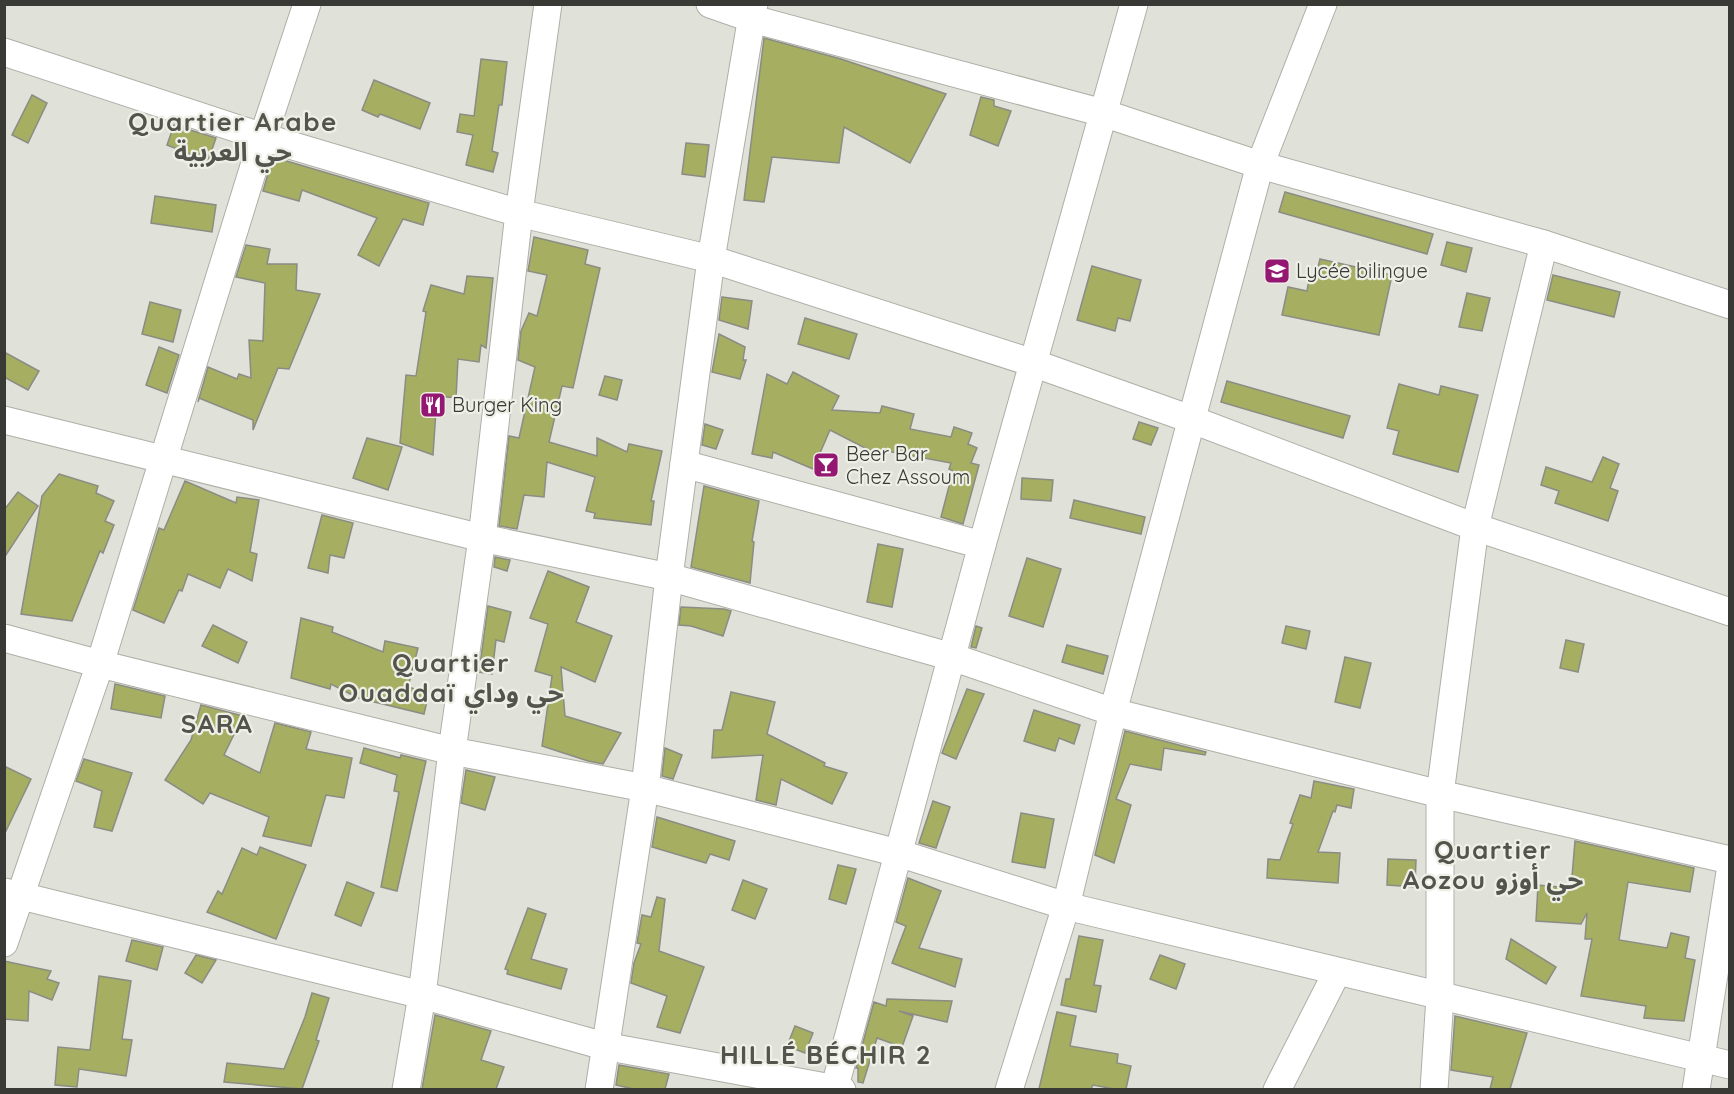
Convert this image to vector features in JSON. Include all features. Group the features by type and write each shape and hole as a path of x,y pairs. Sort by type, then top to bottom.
{"street":[{"path":"4,943 13,894 100,664 263,137 307,4"},
{"path":"406,1089 422,995 452,751 482,538 519,213 548,4"},
{"path":"710,4 754,12 1103,113 1260,165 1544,244 1730,305"},
{"path":"13,894 422,995 604,1046 836,1089 951,657 1134,4"},
{"path":"1009,1089 1066,906 1113,712 1260,165 1323,4"},
{"path":"599,1089 645,788 669,577 711,259 754,12"},
{"path":"4,52 263,137 519,213 711,259 1033,363 1193,420 1475,527 1730,612"},
{"path":"1434,1089 1440,997 1440,794 1475,527 1544,244"},
{"path":"4,420 482,538 669,577 951,657 1113,712 1440,794 1730,860"},
{"path":"684,464 982,545"},
{"path":"4,638 452,751 645,788 898,853 1066,906 1730,1065"},
{"path":"1696,1089 1730,872"},
{"path":"1277,1089 1282,1084 1337,972"}],"building":[{"path":"764,38 841,59 946,94 910,163 844,127 839,163 772,157 764,202 744,200"},
{"path":"481,59 507,62 502,105 499,105 492,151 498,153 493,172 466,165 473,135 457,132 460,114 474,116"},
{"path":"374,80 430,103 420,129 380,114 378,117 362,110"},
{"path":"32,95 47,103 28,143 12,135"},
{"path":"981,97 994,100 994,106 1011,111 998,146 970,135"},
{"path":"174,125 216,138 208,161 167,145"},
{"path":"686,143 709,145 705,177 682,174"},
{"path":"273,157 429,203 423,225 403,219 379,266 358,255 377,218 302,190 299,201 263,191"},
{"path":"1285,192 1433,234 1427,254 1279,212"},
{"path":"155,196 216,205 212,232 151,223"},
{"path":"534,237 588,250 585,264 600,268 573,388 562,386 549,442 597,456 597,438 627,452 629,444 662,451 651,501 654,501 651,525 594,518 595,513 586,511 595,477 547,462 544,497 524,495 517,529 499,526 509,436 519,438 535,367 518,360 521,331 529,313 537,316 547,275 528,271"},
{"path":"1447,242 1472,248 1466,272 1441,265"},
{"path":"246,245 270,249 267,264 297,264 296,290 320,294 289,369 278,368 253,430 253,420 199,398 208,367 237,379 239,374 251,378 249,340 263,341 265,283 236,277"},
{"path":"1320,259 1392,275 1379,335 1282,315 1288,287 1307,291 1309,279 1315,280"},
{"path":"1092,266 1141,280 1130,321 1118,318 1115,331 1077,320"},
{"path":"1553,275 1620,292 1614,317 1547,300"},
{"path":"467,276 493,278 486,348 481,345 479,362 458,359 456,398 437,396 433,455 400,443 406,375 416,376 426,312 423,311 431,285 464,294"},
{"path":"1467,293 1490,298 1482,331 1459,327"},
{"path":"722,297 752,301 748,329 719,320"},
{"path":"150,302 181,310 173,342 142,334"},
{"path":"805,318 857,334 849,359 798,344"},
{"path":"719,334 745,347 743,360 746,360 740,379 712,372"},
{"path":"159,347 179,355 167,393 146,385"},
{"path":"4,352 39,371 28,390 4,377"},
{"path":"793,372 839,396 832,410 880,413 882,406 914,414 910,429 951,437 954,427 972,433 968,444 977,448 971,463 979,465 963,524 941,517 953,471 949,469 951,463 887,451 886,454 869,450 830,430 813,469 773,452 772,458 752,454 767,374 787,384"},
{"path":"605,376 622,380 617,400 599,395"},
{"path":"1227,381 1350,416 1343,438 1221,402"},
{"path":"1399,384 1439,395 1441,386 1478,395 1458,472 1393,454 1399,431 1387,428"},
{"path":"1139,422 1158,428 1151,445 1133,439"},
{"path":"705,424 723,430 716,449 702,445"},
{"path":"367,438 402,447 388,490 353,478"},
{"path":"1603,457 1619,464 1610,488 1618,491 1608,521 1555,503 1559,491 1541,485 1546,467 1592,482"},
{"path":"59,474 98,486 96,493 114,501 105,521 114,525 103,553 100,551 72,621 21,614 42,496"},
{"path":"1022,478 1053,480 1051,501 1021,499"},
{"path":"185,481 236,503 237,497 259,500 250,552 257,554 252,581 228,569 220,588 188,574 182,591 179,590 164,623 133,610 159,528 164,530"},
{"path":"704,486 759,501 752,541 754,542 750,583 691,567"},
{"path":"18,492 38,506 4,558 4,510"},
{"path":"1074,500 1145,517 1141,534 1070,518"},
{"path":"322,515 353,523 344,558 330,555 328,573 308,568"},
{"path":"878,544 903,549 892,607 867,602"},
{"path":"495,557 510,560 507,571 494,567"},
{"path":"1027,558 1061,569 1043,627 1009,616"},
{"path":"548,571 589,587 576,622 612,636 595,682 561,667 565,716 621,733 603,764 542,746 552,676 535,671 548,624 530,618"},
{"path":"488,606 511,612 504,642 496,640 492,674 479,672"},
{"path":"681,607 731,611 723,636 691,626 679,625"},
{"path":"301,618 333,627 332,632 383,652 385,641 418,648 408,687 429,693 424,714 358,698 331,684 330,689 291,678"},
{"path":"213,625 247,642 238,663 202,646"},
{"path":"976,626 982,628 976,648 971,647"},
{"path":"1286,626 1310,631 1306,649 1282,643"},
{"path":"1566,640 1584,644 1578,672 1560,668"},
{"path":"1067,645 1108,656 1103,674 1062,662"},
{"path":"1345,657 1371,663 1360,708 1335,702"},
{"path":"115,684 165,696 161,718 111,709"},
{"path":"967,689 984,694 956,759 942,753"},
{"path":"731,692 775,702 767,734 825,763 824,766 847,773 832,804 781,779 776,805 756,800 763,755 712,758 714,730 722,730"},
{"path":"201,705 243,716 224,755 260,773 275,723 311,732 306,749 352,758 344,798 326,795 311,846 263,836 269,817 210,793 203,804 165,780 191,740"},
{"path":"1034,710 1080,725 1074,744 1059,738 1055,751 1024,741"},
{"path":"1125,731 1206,752 1205,755 1164,748 1161,770 1130,764 1116,799 1131,805 1114,863 1095,855"},
{"path":"364,748 400,758 401,755 426,761 397,891 381,887 399,792 394,791 397,775 360,763"},
{"path":"665,748 682,755 673,779 662,776"},
{"path":"84,759 132,773 112,831 94,827 102,791 76,781"},
{"path":"4,766 31,779 4,835"},
{"path":"466,770 495,777 485,810 461,803"},
{"path":"1314,781 1354,789 1351,808 1337,805 1335,812 1333,811 1318,852 1340,853 1338,883 1267,878 1268,859 1280,860 1293,824 1290,823 1300,795 1311,798"},
{"path":"933,801 950,807 936,848 919,843"},
{"path":"1021,813 1054,819 1045,868 1012,862"},
{"path":"657,817 735,841 729,860 710,854 706,863 652,847"},
{"path":"1575,841 1694,868 1690,892 1628,882 1619,940 1667,948 1671,933 1689,937 1685,958 1695,960 1684,1021 1644,1018 1646,1006 1581,996 1592,939 1585,939 1587,913 1581,924 1536,921 1538,885 1571,888"},
{"path":"260,847 306,865 276,939 207,912 218,891 222,894 242,848 257,855"},
{"path":"1388,859 1416,860 1415,887 1387,885"},
{"path":"838,865 856,869 846,904 829,899"},
{"path":"908,878 941,891 919,948 962,959 955,987 892,963 906,926 896,922"},
{"path":"743,880 767,889 755,919 732,910"},
{"path":"347,882 374,893 361,926 335,915"},
{"path":"657,897 665,899 659,951 704,967 680,1033 657,1027 667,996 631,983 634,963 641,944 637,943 642,915 651,917"},
{"path":"528,908 546,914 531,959 567,969 561,989 507,974 508,970 505,969"},
{"path":"1079,936 1103,940 1094,985 1101,986 1096,1012 1061,1005 1066,979 1070,979"},
{"path":"1511,939 1556,967 1546,984 1506,959"},
{"path":"132,940 163,947 157,970 126,961"},
{"path":"196,955 216,960 202,983 185,973"},
{"path":"1160,955 1185,964 1176,989 1150,979"},
{"path":"4,961 51,971 47,979 59,983 52,1000 29,991 28,1021 4,1019"},
{"path":"99,976 131,981 122,1039 132,1040 126,1076 79,1069 77,1087 55,1085 58,1047 90,1050"},
{"path":"312,993 329,998 316,1040 319,1041 302,1089 224,1082 227,1063 284,1069"},
{"path":"887,999 952,1001 947,1022 899,1011 913,1016 902,1047 877,1038 863,1083 858,1082 858,1068 856,1068 874,1002 886,1006"},
{"path":"1057,1012 1076,1016 1070,1046 1118,1054 1117,1063 1131,1066 1126,1089 1093,1085 1091,1089 1039,1089"},
{"path":"435,1015 491,1031 481,1060 504,1067 496,1089 422,1089"},
{"path":"1455,1016 1527,1033 1510,1089 1490,1089 1493,1077 1451,1070"},
{"path":"795,1026 813,1033 805,1053 787,1046"},
{"path":"619,1065 669,1074 665,1089 633,1089 616,1085"}],"place":[{"name":"Lycée bilingue","path":"1277,271"},
{"name":"Burger King","path":"433,405"},
{"name":"Beer Bar Chez Assoum","path":"826,465"}],"district":[{"name":"Quartier Arabe حي العربية","path":"233,137"},
{"name":"Quartier Ouaddaï حي وداي","path":"451,678"},
{"name":"SARA","path":"217,724"},
{"name":"Quartier Aozou حي أوزو","path":"1493,865"},
{"name":"HILLÉ BÉCHIR 2","path":"826,1055"}]}
